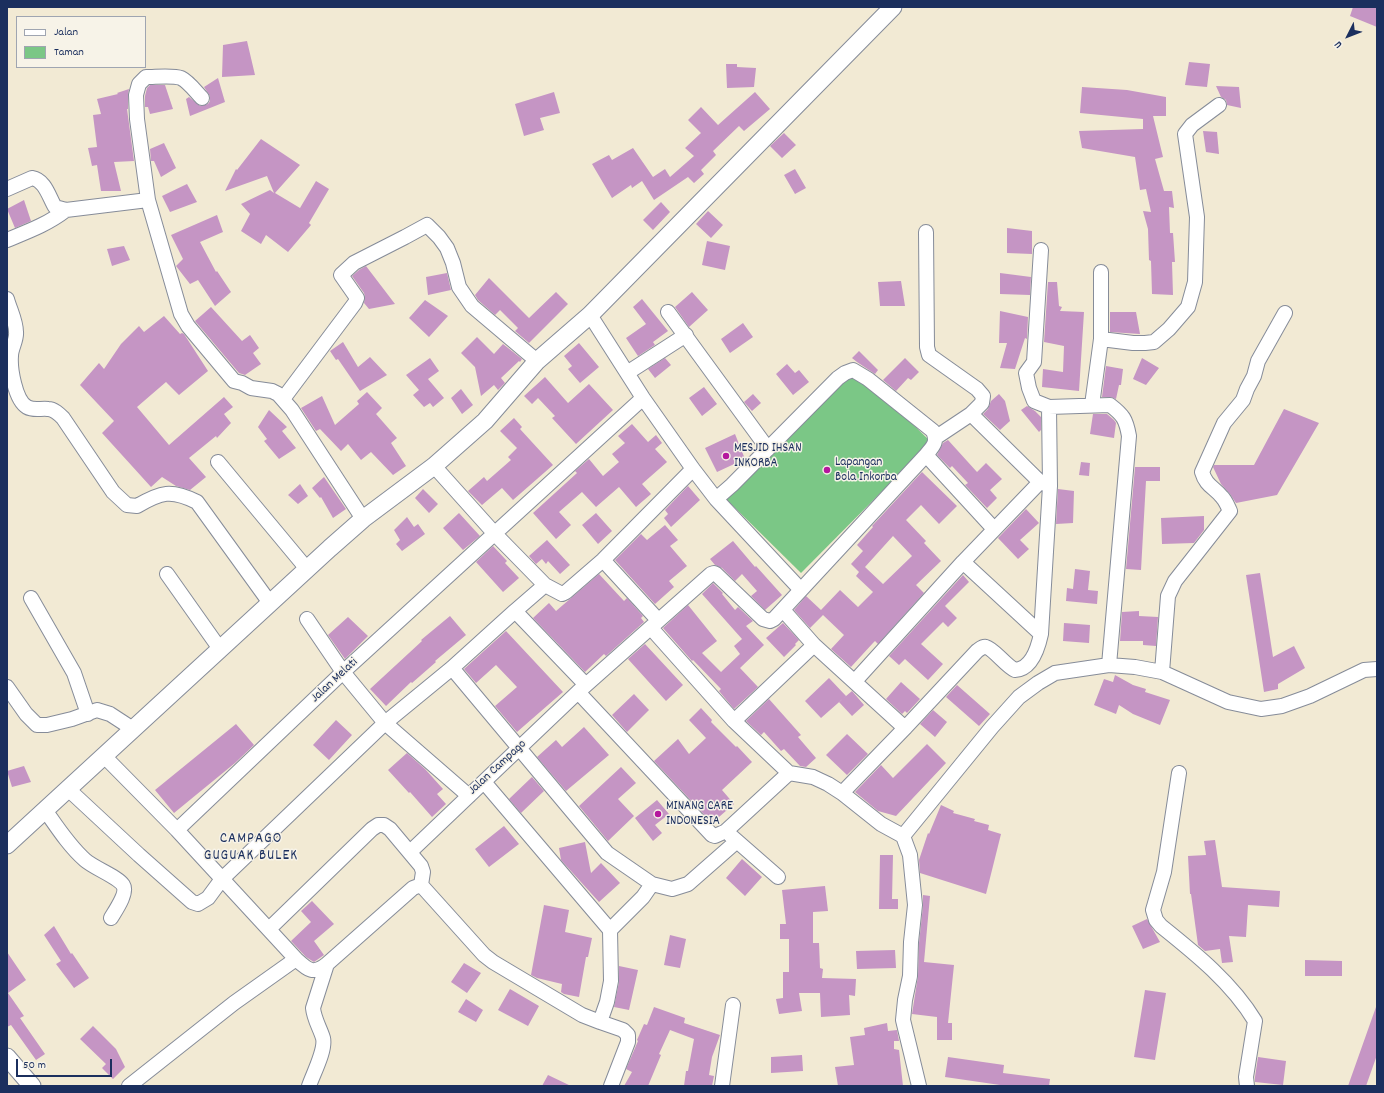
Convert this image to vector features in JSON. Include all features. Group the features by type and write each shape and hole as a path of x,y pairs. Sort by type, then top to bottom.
{"street":[{"path":"7,845 308,568 364,519 434,466 485,421 537,361 590,315 893,7"},
{"path":"202,98 181,78 165,77 146,77 140,84 136,95 137,119 148,200 181,314 188,326 234,381 251,388 272,391 278,394 292,410 364,519"},
{"path":"1101,339 1133,343 1154,342 1169,329 1188,307 1195,282 1197,217 1185,134 1192,125 1219,105"},
{"path":"7,189 35,178 42,184 55,207 66,210 148,200"},
{"path":"7,240 52,221 66,210"},
{"path":"283,400 355,303 357,298 341,274 354,263 427,225 447,248 453,263 459,287 472,306 537,361"},
{"path":"905,728 814,645 783,610 926,455 936,438 971,414 982,403 983,396 977,389 929,355 927,347 926,232"},
{"path":"1041,250 1034,362 1026,373 1029,388 1034,401 1049,407 1092,404 1110,405 1125,418 1129,436 1109,665"},
{"path":"1092,404 1101,339 1100,272"},
{"path":"7,300 16,330 16,337 11,356 15,390 21,402 27,407 38,410 48,408 55,411 63,418 113,492 127,505 137,506 152,497 166,493 188,497 197,502 270,603"},
{"path":"668,312 768,449"},
{"path":"1162,672 1168,596 1175,581 1230,511 1223,497 1212,489 1205,480 1202,472 1224,423 1243,400 1254,376 1258,361 1284,313"},
{"path":"590,315 627,374 692,469 716,499 801,590"},
{"path":"627,374 686,335"},
{"path":"716,499 732,485 838,378 853,370 868,379 933,431 936,438"},
{"name":"Jalan Melati","path":"177,830 343,672 643,398"},
{"path":"842,793 982,647 987,647 1010,668 1015,670 1024,668 1036,653 1041,634 1045,484 1049,407"},
{"path":"971,414 1045,484"},
{"path":"926,455 994,529"},
{"path":"218,462 308,568"},
{"path":"434,466 495,534 545,585 562,594 603,560 692,469"},
{"path":"855,681 994,529 1045,484"},
{"path":"603,560 734,721 789,773 813,777 828,784 842,793 881,824 903,836 910,855 915,905 911,942 910,976 903,1020 919,1086"},
{"path":"963,562 1041,634"},
{"name":"Jalan Campago","path":"410,852 582,689 711,574 714,573 763,618 770,621 783,610"},
{"path":"167,574 220,649"},
{"path":"68,788 139,855 192,902 198,904 204,902 222,879 384,723 452,668 545,585"},
{"path":"31,598 74,673 88,714"},
{"path":"515,611 709,833 715,836 726,831 789,773"},
{"path":"307,619 343,672 384,723 469,796"},
{"path":"734,721 814,645"},
{"path":"903,836 992,727 1019,697 1055,673 1109,665 1135,667 1162,672 1228,702 1261,709 1282,706 1310,696 1364,670 1377,669"},
{"path":"452,668 607,852 652,884 672,889 688,884 737,841"},
{"path":"7,688 36,725 47,725 88,714 97,710 110,714 133,729"},
{"path":"104,756 177,830 296,958 306,968 313,971 327,964 413,888 420,885"},
{"path":"1179,773 1164,872 1153,910 1156,920 1161,926 1203,960 1246,1006 1255,1021 1246,1077 1247,1086"},
{"path":"484,782 610,930 611,981 607,1002 600,1022"},
{"path":"45,810 78,854 87,862 124,885 125,891 123,897 111,918"},
{"path":"269,929 372,829 378,825 384,825 390,828 421,866 422,872 420,885"},
{"path":"726,831 778,877"},
{"path":"610,930 643,897 652,884"},
{"path":"420,885 484,955 493,962 582,1014 623,1030 628,1034 628,1042 612,1086"},
{"path":"129,1086 234,1003 296,958"},
{"path":"309,1086 324,1046 313,1008 327,964"},
{"path":"722,1086 732,1005"},
{"path":"7,1057 32,1086"}],"green space":[{"name":"Lapangan Bola Inkorba","path":"853,366 931,442 801,573 724,497"}],"building":[{"path":"1353,7 1377,7 1377,27 1350,16"},
{"path":"247,41 255,75 222,77 223,45"},
{"path":"1189,62 1210,64 1207,87 1185,85"},
{"path":"726,64 737,64 737,67 756,68 754,87 727,88"},
{"path":"218,78 225,102 190,116 186,99 189,97 200,106 208,104 210,101 210,96 204,87"},
{"path":"150,85 165,85 173,109 150,114 148,107 145,107 145,96 147,88"},
{"path":"1216,86 1239,87 1241,108 1227,105 1226,100 1221,97"},
{"path":"1082,87 1127,90 1166,97 1166,116 1153,116 1163,157 1155,159 1164,191 1172,191 1174,208 1169,207 1170,233 1173,233 1175,262 1172,262 1173,295 1152,294 1148,229 1143,211 1151,212 1146,189 1140,190 1135,157 1082,148 1079,131 1143,129 1143,119 1080,113"},
{"path":"129,89 127,109 134,161 114,162 121,191 101,191 97,165 92,166 88,148 97,147 93,115 101,114 97,99 118,94 117,93"},
{"path":"554,92 560,113 540,118 544,130 524,136 515,104"},
{"path":"755,92 770,109 744,131 739,126 713,151 716,155 701,170 704,174 694,183 688,177 654,200 642,181 632,188 631,185 612,198 592,164 609,155 612,160 633,148 653,177 665,169 670,177 694,156 685,148 701,133 688,120 701,107 718,125"},
{"path":"1203,131 1217,132 1219,154 1206,152"},
{"path":"784,133 796,145 782,158 770,146"},
{"path":"261,139 300,165 275,193 300,208 316,181 329,189 309,223 311,225 288,252 266,235 261,244 241,231 250,214 241,204 270,190 274,193 267,176 225,191 236,169 237,170"},
{"path":"164,143 176,168 161,177 154,161 151,161 150,149"},
{"path":"795,169 806,188 795,194 784,175"},
{"path":"187,184 197,202 170,212 162,196"},
{"path":"24,200 31,221 15,228 7,209"},
{"path":"661,202 670,212 653,230 643,220"},
{"path":"708,211 723,225 711,238 696,224"},
{"path":"217,215 223,232 200,242 216,272 217,271 231,292 215,306 198,280 190,284 176,266 183,259 171,235"},
{"path":"1007,228 1032,231 1032,254 1007,253"},
{"path":"707,241 730,246 725,270 702,265"},
{"path":"124,246 130,260 112,266 107,249"},
{"path":"366,266 395,304 369,309 364,303 364,293 352,276"},
{"path":"447,273 451,290 428,295 426,277"},
{"path":"1000,273 1031,277 1030,295 1000,294"},
{"path":"489,278 529,318 556,292 568,304 529,343 515,331 518,328 500,310 495,315 478,300 475,295"},
{"path":"901,281 905,306 880,306 878,282"},
{"path":"1048,282 1057,282 1059,306 1062,307 1060,311 1084,312 1079,391 1042,387 1043,369 1063,372 1064,346 1044,342"},
{"path":"692,292 708,310 689,327 675,307"},
{"path":"642,299 668,331 653,342 655,345 638,356 626,338 646,324 633,307"},
{"path":"425,300 448,316 429,337 409,318"},
{"path":"211,307 242,341 250,335 259,348 253,353 261,364 245,375 239,373 195,321"},
{"path":"1000,311 1028,317 1027,339 1025,338 1015,369 1000,368 1007,343 999,343"},
{"path":"1110,312 1136,312 1140,334 1110,332"},
{"path":"164,316 180,334 184,334 208,371 179,395 166,382 137,407 169,445 224,397 233,407 224,414 231,423 217,438 216,436 189,458 206,477 190,490 176,486 162,477 151,487 102,433 114,421 80,385 99,363 104,369 121,344 139,326 144,332"},
{"path":"743,323 753,337 730,353 721,339"},
{"path":"477,337 494,354 503,344 522,359 501,378 505,383 498,390 494,385 481,396 475,367 461,353"},
{"path":"343,342 358,367 370,357 387,375 360,391 338,359 336,360 330,351"},
{"path":"579,343 599,367 580,383 568,369 572,366 564,356"},
{"path":"859,351 878,370 875,374 852,358"},
{"path":"430,358 439,371 428,379 444,398 433,407 430,403 424,407 413,395 419,390 406,375"},
{"path":"665,358 671,365 655,378 648,369"},
{"path":"905,358 919,372 911,380 908,378 896,391 883,380"},
{"path":"1142,358 1159,368 1146,385 1133,379"},
{"path":"787,364 795,373 799,370 809,382 793,395 776,374"},
{"path":"1106,366 1123,369 1121,385 1119,385 1116,399 1102,397"},
{"path":"545,377 568,403 589,384 613,410 576,444 552,418 555,416 538,398 532,404 524,396"},
{"path":"704,387 717,404 702,416 689,398"},
{"path":"461,389 473,405 462,414 451,398"},
{"path":"367,392 382,408 376,414 397,438 391,443 406,466 393,475 371,452 361,460 348,444 341,451 320,429 316,431 301,408 322,396 335,425 359,404 357,401"},
{"path":"753,394 761,403 752,411 744,402"},
{"path":"999,394 1005,401 1010,421 1000,430 983,414 988,409 991,401"},
{"path":"1027,406 1041,417 1041,430 1039,432 1021,410"},
{"path":"1284,409 1319,423 1277,495 1236,503 1221,484 1213,467 1214,465 1254,465"},
{"path":"269,410 287,427 282,431 296,448 279,459 264,441 267,439 258,427"},
{"path":"1093,414 1107,414 1114,420 1116,423 1114,438 1090,434"},
{"path":"514,418 522,427 520,429 553,465 513,500 502,488 482,505 468,491 484,477 487,481 511,460 508,457 517,448 500,431"},
{"path":"632,424 648,442 656,435 662,443 655,449 667,462 642,484 651,494 636,507 619,487 596,507 582,492 559,512 571,525 556,539 533,513 577,473 575,471 589,459 603,476 619,462 612,454 625,443 618,436"},
{"path":"735,434 745,459 717,472 705,448"},
{"path":"948,440 977,472 986,463 1002,479 990,490 997,498 987,508 965,485 968,483 952,466 950,468 937,455 943,443"},
{"path":"1081,462 1090,463 1089,476 1079,475"},
{"path":"1135,467 1160,467 1160,481 1146,481 1141,570 1126,569"},
{"path":"922,472 957,506 939,524 921,505 906,520 926,541 924,543 941,561 916,585 924,593 878,644 875,641 851,667 831,649 844,635 823,615 810,628 794,610 806,596 821,610 840,590 858,607 873,592 856,576 859,572 851,564 863,551 857,545 873,527 872,526","holes":["893,536 912,556 883,584 865,567"]},
{"path":"324,477 346,509 333,518 321,497 320,498 312,488"},
{"path":"300,484 308,496 298,504 288,495"},
{"path":"688,486 700,500 671,527 664,518 668,514 665,510"},
{"path":"423,489 438,504 429,513 415,498"},
{"path":"1058,489 1074,491 1073,523 1056,524"},
{"path":"1026,509 1039,523 1020,540 1029,549 1018,559 998,538"},
{"path":"459,513 480,536 463,550 443,528"},
{"path":"596,513 612,531 598,544 582,525"},
{"path":"1204,516 1204,530 1194,543 1162,544 1161,518"},
{"path":"407,517 414,527 418,524 425,534 402,551 396,544 400,540 394,530"},
{"path":"665,525 678,540 670,546 687,566 669,581 674,587 655,604 615,560 641,534 647,540"},
{"path":"547,540 570,565 560,574 548,561 546,564 542,559 536,564 529,556"},
{"path":"733,541 782,595 765,610 751,596 757,591 742,574 735,581 722,568 715,565 710,559"},
{"path":"493,546 507,561 505,563 519,578 503,592 476,562"},
{"path":"1075,569 1090,571 1088,590 1098,591 1097,604 1066,601 1067,588 1073,589"},
{"path":"1260,573 1273,657 1294,646 1305,668 1278,684 1278,689 1264,692 1246,575"},
{"path":"599,574 624,601 627,598 643,616 641,618 644,622 606,656 604,654 585,672 533,618 549,603 556,611"},
{"path":"963,575 969,582 945,606 957,618 948,627 943,622 921,644 943,664 928,680 905,659 899,665 889,656"},
{"path":"713,583 723,593 722,594 735,610 738,607 753,621 746,626 764,645 740,668 758,687 734,709 719,691 721,689 693,660 692,661 663,628 688,605 717,641 702,653 721,672 740,654 734,646 742,639 702,594"},
{"path":"1139,611 1139,616 1158,617 1156,646 1143,645 1143,641 1120,641 1122,612"},
{"path":"450,616 466,635 412,683 411,682 386,706 370,689 422,641 421,640"},
{"path":"348,617 368,636 345,659 328,635"},
{"path":"783,623 799,640 784,657 766,638"},
{"path":"1064,623 1090,625 1089,643 1063,641"},
{"path":"506,631 563,692 517,732 495,706 517,687 496,665 476,683 464,669"},
{"path":"645,644 683,685 666,701 628,659"},
{"path":"1115,675 1133,685 1146,689 1145,692 1170,700 1160,725 1133,714 1119,705 1116,714 1094,705 1104,679 1113,682"},
{"path":"829,678 846,696 821,718 805,701"},
{"path":"901,682 920,699 907,713 905,711 902,714 886,699"},
{"path":"957,685 990,714 979,726 946,697"},
{"path":"852,691 864,705 852,716 839,702"},
{"path":"634,694 649,710 627,732 612,715"},
{"path":"769,699 801,735 798,737 816,758 806,767 800,766 784,749 781,751 764,732 761,735 746,721"},
{"path":"701,708 712,720 711,722 752,762 722,790 734,804 712,823 654,761 678,739 689,754 706,738 689,720"},
{"path":"933,710 947,722 935,737 920,724"},
{"path":"336,720 352,735 329,760 313,745"},
{"path":"236,724 254,745 235,763 174,813 155,790"},
{"path":"584,727 609,755 566,791 537,757 556,740 562,747"},
{"path":"847,734 868,754 847,775 826,755"},
{"path":"927,744 946,763 896,816 878,811 855,792 881,765 893,778"},
{"path":"407,753 425,769 443,789 437,794 446,804 432,817 388,770"},
{"path":"24,766 31,782 12,787 7,771"},
{"path":"621,767 636,783 618,799 634,816 608,841 579,806"},
{"path":"532,777 544,791 521,813 509,799"},
{"path":"657,800 669,814 655,825 662,833 653,841 635,818"},
{"path":"941,805 954,811 953,813 975,819 974,821 989,825 988,830 1001,834 986,894 920,873 919,860 928,833 929,834"},
{"path":"504,826 519,844 489,867 475,849"},
{"path":"1215,840 1222,887 1280,891 1279,907 1248,905 1246,937 1229,936 1233,962 1222,963 1220,949 1205,951 1198,945 1190,894 1188,856 1206,855 1204,841"},
{"path":"585,842 591,873 601,863 620,883 599,902 561,860 559,848"},
{"path":"880,855 893,855 892,899 898,899 898,909 879,909"},
{"path":"742,859 762,877 745,896 726,878"},
{"path":"825,886 828,911 813,912 813,943 819,943 820,968 823,969 822,978 856,979 855,996 849,995 850,1015 821,1017 820,993 799,993 802,1011 779,1014 776,999 783,998 783,972 789,972 789,939 780,939 780,924 786,924 782,890"},
{"path":"923,895 930,896 924,962 954,965 948,1023 952,1023 952,1040 937,1040 937,1017 912,1014 918,976"},
{"path":"312,901 334,924 314,941 324,955 314,962 306,957 291,941 311,922 301,911"},
{"path":"544,905 569,910 565,932 592,938 588,957 586,957 579,997 561,992 562,984 537,978 531,975"},
{"path":"1147,919 1160,942 1143,949 1132,926"},
{"path":"54,926 71,954 72,953 89,978 74,988 56,964 61,961 44,935"},
{"path":"670,935 686,939 680,968 664,965"},
{"path":"895,950 896,968 857,969 856,951"},
{"path":"7,952 26,980 8,993 24,1016 20,1018 45,1054 36,1060 11,1025 7,1027"},
{"path":"1305,960 1342,961 1342,976 1305,976"},
{"path":"464,963 481,973 467,993 451,982"},
{"path":"619,966 638,970 629,1010 614,1007 619,982"},
{"path":"510,989 539,1006 528,1026 498,1010"},
{"path":"1145,990 1166,993 1155,1060 1134,1057"},
{"path":"466,999 483,1010 476,1022 458,1012"},
{"path":"654,1007 685,1018 684,1023 720,1035 712,1057 709,1075 714,1076 712,1086 684,1086 694,1039 670,1030 659,1054 661,1055 648,1086 624,1086 632,1072 626,1069 638,1041 637,1040 644,1024 647,1025"},
{"path":"1376,1007 1377,1055 1366,1086 1348,1086"},
{"path":"887,1023 888,1031 897,1030 899,1041 894,1041 894,1049 899,1050 903,1086 838,1086 835,1067 854,1065 850,1037 865,1035 864,1028"},
{"path":"93,1026 116,1049 125,1067 113,1079 102,1068 106,1064 80,1039"},
{"path":"802,1055 803,1071 771,1073 771,1057"},
{"path":"948,1057 1004,1065 1003,1073 1050,1079 1049,1086 1007,1086 945,1077"},
{"path":"1258,1057 1286,1061 1283,1085 1255,1082"},
{"path":"548,1075 571,1086 542,1086"}],"place":[{"name":"MESJID IHSAN INKORBA","path":"726,456"},
{"name":"Lapangan Bola Inkorba","path":"827,470"},
{"name":"MINANG CARE INDONESIA","path":"658,814"}],"district":[{"name":"CAMPAGO GUGUAK BULEK","path":"251,848"}]}
